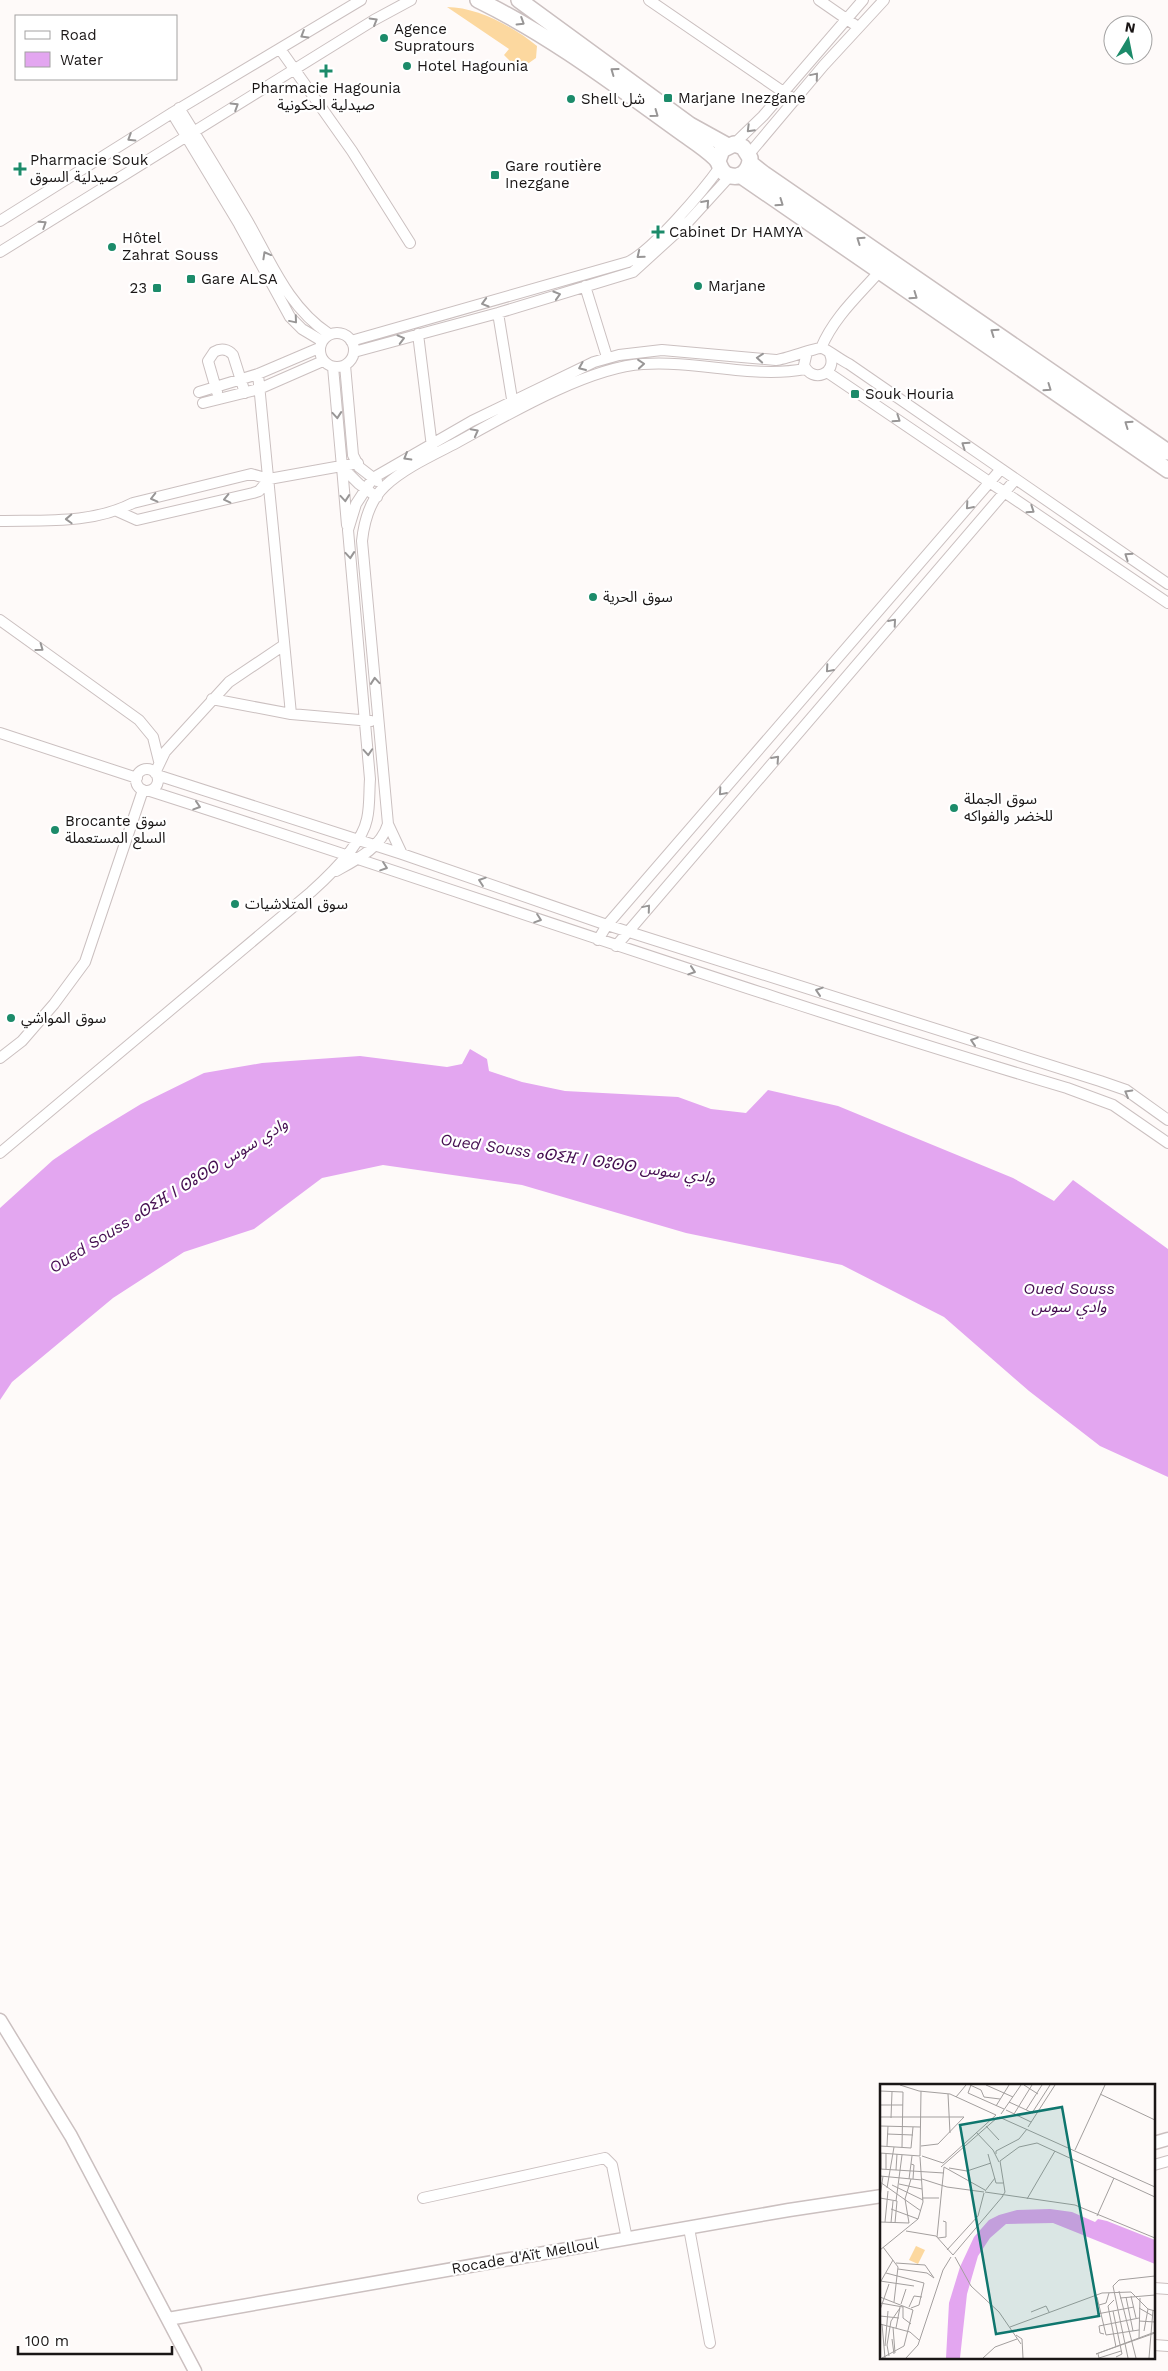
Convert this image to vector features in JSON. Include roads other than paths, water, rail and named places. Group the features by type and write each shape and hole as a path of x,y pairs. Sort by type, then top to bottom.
{"main road":[{"path":"478,0 512,17 558,46 727,170 1168,470"},
{"path":"519,0 690,125 731,145 743,147 764,174 1168,452"},
{"path":"727,170 720,153 731,145"},
{"path":"727,170 747,170 750,158"}],"street":[{"path":"0,221 176,110 361,0"},
{"path":"0,252 374,20 411,0"},
{"path":"649,0 795,100"},
{"path":"819,0 831,3 858,27"},
{"path":"731,145 763,116 863,0"},
{"path":"750,158 795,100 884,0"},
{"path":"280,49 352,151 410,243"},
{"path":"176,110 291,299 312,323 323,341 324,361"},
{"path":"354,352 498,313 633,272 689,221 727,170"},
{"path":"351,341 628,262 639,256 706,187 727,170"},
{"path":"821,348 834,323 879,272"},
{"path":"585,286 607,358"},
{"path":"498,313 515,412"},
{"path":"199,392 258,374 323,341 343,334 351,341 354,352 344,365 333,367 324,361"},
{"path":"418,334 434,455"},
{"path":"348,530 356,504 373,478 431,443 578,368 632,352 662,350 776,360 790,358 816,347 849,364 1168,584"},
{"path":"219,399 208,361 210,355 218,350 226,350 233,355 245,393"},
{"path":"807,352 803,360 806,369 816,376 827,372 832,362 830,354"},
{"path":"202,403 259,389 324,361"},
{"path":"402,854 388,824 362,541 364,524 384,487 434,455 515,412 584,379 621,367 643,364 693,364 786,373 806,369"},
{"path":"344,365 352,449 358,464 384,487"},
{"path":"330,874 358,840 367,820 370,780 333,367"},
{"path":"827,372 1168,603"},
{"path":"258,374 291,714"},
{"path":"0,521 86,518 117,511 133,503 251,474 269,479 358,464"},
{"path":"342,467 351,477 377,497"},
{"path":"598,940 607,925 1001,469"},
{"path":"117,511 137,520 253,494 259,491 269,479"},
{"path":"616,946 1016,480"},
{"path":"0,620 139,720 153,737 159,761 156,774 157,784 147,790 85,962 54,1004 22,1041 0,1058"},
{"path":"856,638 870,648"},
{"path":"159,761 228,682 284,645"},
{"path":"848,647 861,659"},
{"path":"212,699 291,714 366,722 378,720"},
{"path":"0,733 137,778"},
{"path":"1168,1120 1126,1090 1109,1084 607,925 402,854 144,770 137,778 138,785 147,790 346,854 742,988 1067,1088 1113,1105 1168,1143"},
{"path":"0,1153 330,874 376,846 388,824"},
{"path":"0,2020 68,2130 194,2371"},
{"path":"423,2198 604,2158 612,2165 627,2238"},
{"name":"Rocade d'Aït Melloul","path":"168,2319 627,2238 880,2196"},
{"path":"690,2228 710,2343"}],"water":[{"name":"Oued Souss وادي سوس","path":"470,1049 487,1059 489,1071 522,1082 565,1091 678,1097 711,1109 746,1113 768,1090 838,1106 1013,1178 1054,1201 1073,1180 1168,1249 1168,1477 1100,1446 1029,1391 944,1317 842,1265 686,1233 522,1185 383,1165 322,1178 254,1229 184,1252 113,1298 12,1382 0,1400 0,1208 53,1160 141,1104 204,1073 262,1063 360,1056 447,1067 462,1064"}],"place":[{"name":"Agence Supratours","path":"384,38"},
{"name":"Hotel Hagounia","path":"407,66"},
{"name":"Pharmacie Hagounia صيدلية الحكونية","path":"326,71"},
{"name":"Marjane Inezgane","path":"668,98"},
{"name":"Shell شل","path":"571,99"},
{"name":"Pharmacie Souk صيدلية السوق","path":"20,169"},
{"name":"Gare routière Inezgane","path":"495,175"},
{"name":"Cabinet Dr HAMYA","path":"658,232"},
{"name":"Hôtel Zahrat Souss","path":"112,247"},
{"name":"Gare ALSA","path":"191,279"},
{"name":"Marjane","path":"698,286"},
{"name":"23","path":"157,288"},
{"name":"Souk Houria","path":"855,394"},
{"name":"سوق الحرية","path":"593,597"},
{"name":"سوق الجملة للخضر والفواكه","path":"954,808"},
{"name":"Brocante سوق السلع المستعملة","path":"55,830"},
{"name":"سوق المتلاشيات","path":"235,904"},
{"name":"سوق المواشي","path":"11,1018"}],"water label":[{"name":"Oued Souss ⴰⵙⵉⴼ ⵏ ⵙⵓⵙⵙ وادي سوس","path":"578,1158"},
{"name":"Oued Souss ⴰⵙⵉⴼ ⵏ ⵙⵓⵙⵙ وادي سوس","path":"168,1195"}]}
